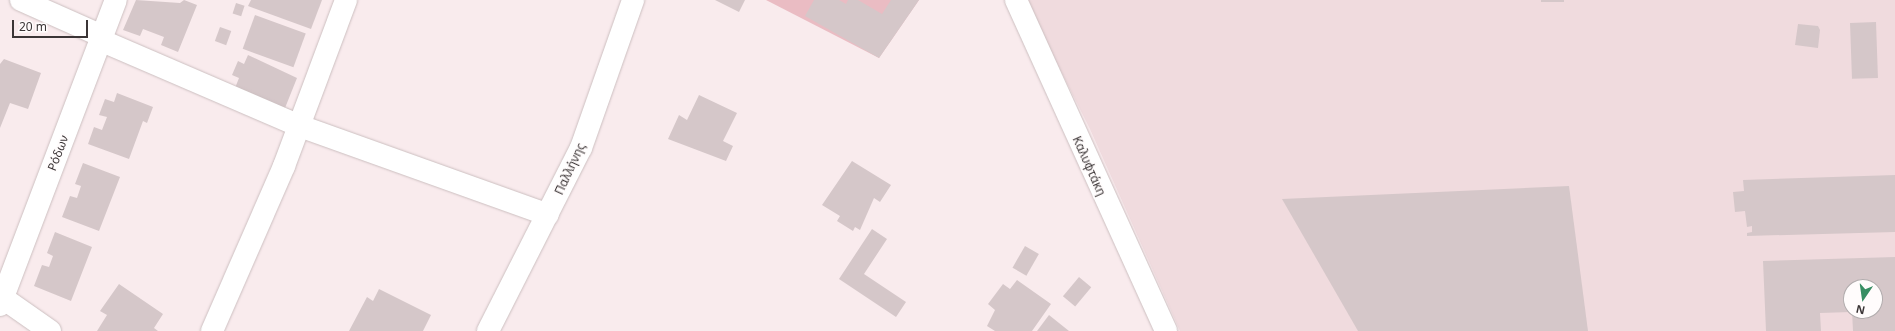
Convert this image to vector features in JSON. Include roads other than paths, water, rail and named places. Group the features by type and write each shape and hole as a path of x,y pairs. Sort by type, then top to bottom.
{"street":[{"path":"21,0 101,38 300,126 548,215"},
{"name":"Ρόδων","path":"1,300 116,0"},
{"path":"212,331 300,126 346,0"},
{"name":"Παλλήνης","path":"488,331 548,215 580,148 633,0"},
{"name":"Καλυφτάκη","path":"1016,0 1124,245 1166,331"},
{"path":"1,300 50,331"}]}
